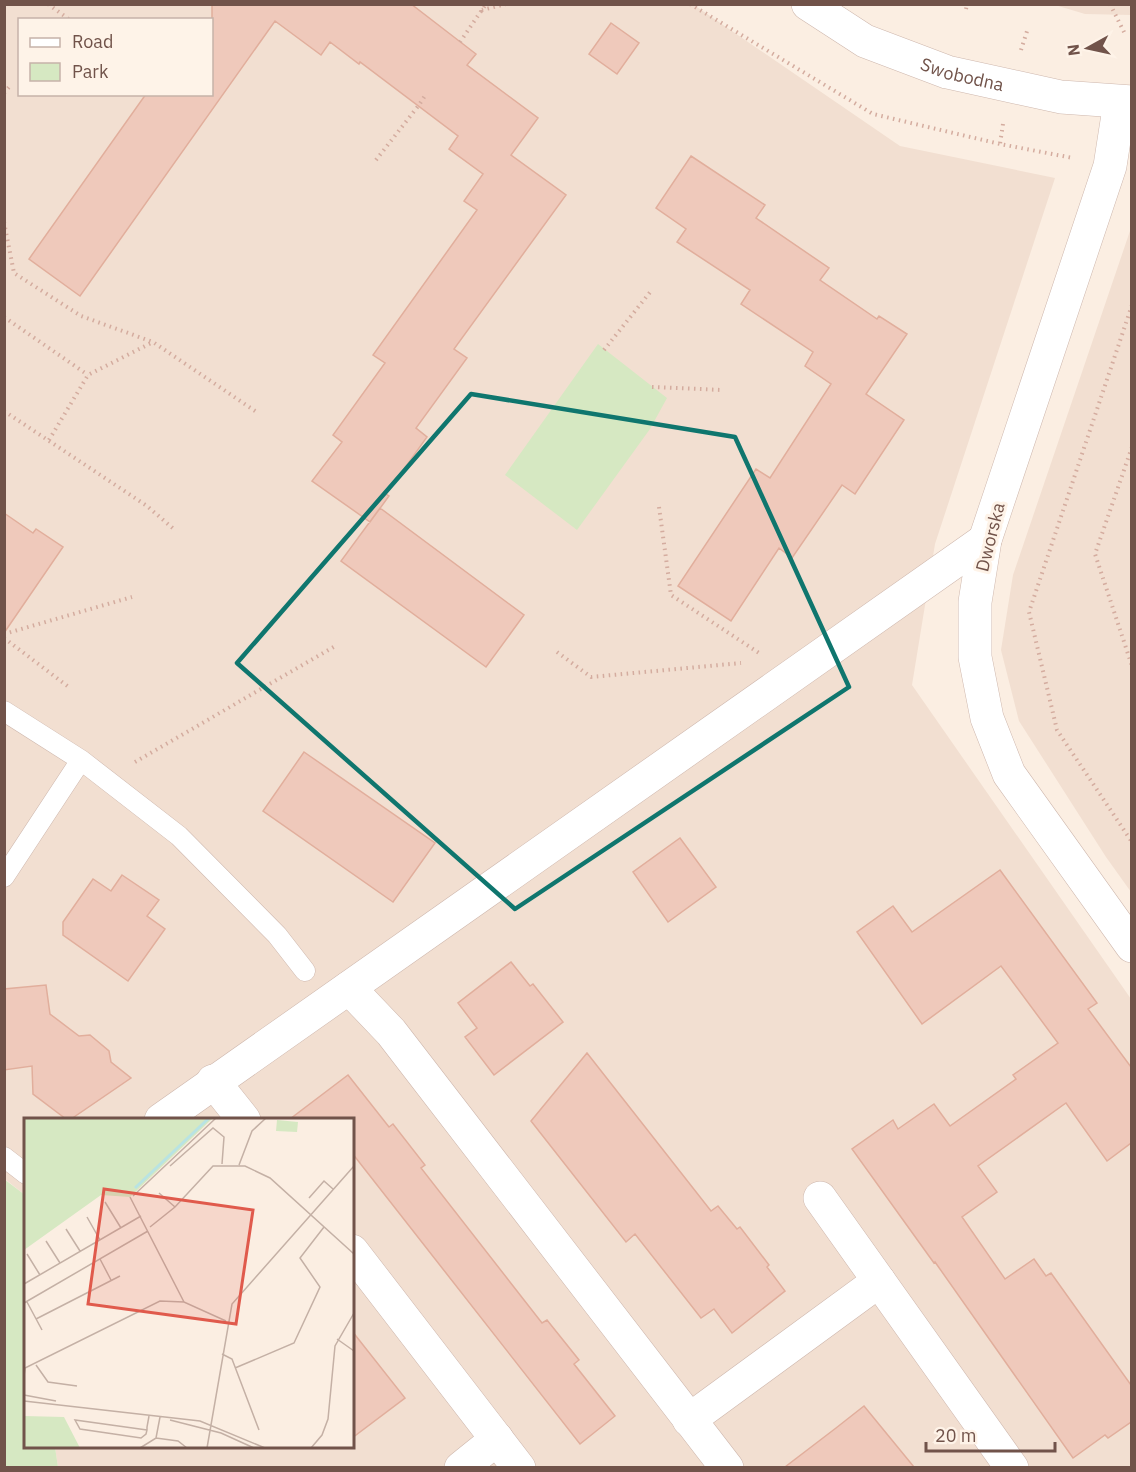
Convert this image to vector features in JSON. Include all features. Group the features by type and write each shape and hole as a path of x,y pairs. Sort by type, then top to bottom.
{"street":[{"name":"Swobodna","path":"808,4 865,41 947,72 1061,97 1126,102"},
{"name":"Dworska","path":"1126,102 1110,166 985,540 975,602 975,657 987,718 1009,774 1131,946"},
{"path":"162,1118 985,540"},
{"path":"349,988 391,1032 727,1467"},
{"path":"213,1081 243,1118"},
{"path":"820,1198 1012,1467"},
{"path":"354,1255 519,1467"},
{"path":"689,1420 879,1281"},
{"path":"461,1467 497,1439"}],"lane":[{"path":"4,711 81,760 179,836 277,935 306,971"},
{"path":"4,877 81,760"},
{"path":"4,1157 24,1172"}],"path":[{"path":"48,4 67,18"},
{"path":"480,4 482,10"},
{"path":"460,42 486,4"},
{"path":"482,10 506,4"},
{"path":"690,4 873,114 1000,144"},
{"path":"1110,4 1125,34"},
{"path":"4,93 9,87"},
{"path":"376,160 426,94"},
{"path":"4,222 14,273 81,316 153,342 258,413"},
{"path":"604,350 651,291"},
{"path":"1131,305 1029,612 1057,730 1131,842"},
{"path":"4,317 88,375"},
{"path":"49,440 88,375 153,342"},
{"path":"652,387 722,390"},
{"path":"4,411 147,506 176,531"},
{"path":"1131,447 1095,555 1131,666"},
{"path":"659,507 671,595 769,660 811,662"},
{"path":"4,636 132,597"},
{"path":"4,636 70,688"},
{"path":"105,779 337,645"},
{"path":"557,652 591,678 745,662"}],"highlighted area":[{"path":"471,394 735,437 849,687 515,909 237,663"}],"shaded area":[{"path":"4,5 694,5 900,146 1055,178 935,544 912,685 1131,999 1131,1467 58,1467 55,1448 354,1448 354,1118 24,1118 24,1194 5,1179"},
{"path":"1055,5 1131,5 1131,15 1085,14"},
{"path":"1131,228 1131,892 1019,721 1001,650 1013,575"}],"green space":[{"path":"598,344 667,398 650,429 577,530 505,475"},
{"path":"4,1179 24,1194 24,1448 55,1448 58,1467 5,1467"}],"building":[{"path":"212,4 411,4 476,54 467,65 538,118 511,155 566,195 454,349 467,358 416,428 427,437 386,494 389,496 370,522 312,481 342,442 333,435 385,363 373,355 477,210 464,201 483,174 449,149 458,136 330,42 321,55 275,21 80,296 29,259 145,96 213,96"},
{"path":"611,23 639,43 617,74 589,54"},
{"path":"691,156 765,205 756,218 829,268 820,280 877,319 879,316 907,334 866,394 904,420 855,494 842,485 792,558 779,548 731,621 678,586 756,469 770,478 831,384 805,366 813,352 741,304 750,290 677,242 686,229 656,208"},
{"path":"380,508 524,615 486,667 341,561"},
{"path":"4,513 33,533 36,529 63,547 4,633"},
{"path":"304,752 435,843 393,902 263,811"},
{"path":"680,838 716,887 668,922 633,872"},
{"path":"1000,870 1097,1003 1088,1009 1131,1067 1131,1143 1107,1161 1066,1103 978,1166 997,1192 962,1217 1005,1279 1034,1259 1046,1276 1051,1273 1131,1385 1131,1422 1108,1438 1105,1435 1073,1458 852,1149 893,1120 898,1129 934,1104 950,1126 1016,1079 1013,1075 1058,1043 1001,966 922,1024 857,932 893,906 912,932"},
{"path":"122,875 159,900 147,916 165,929 128,981 63,935 63,922 93,879 111,891"},
{"path":"511,962 530,986 533,984 563,1022 494,1075 465,1037 477,1028 458,1003"},
{"path":"46,985 50,1014 79,1036 90,1035 109,1051 111,1062 131,1078 72,1118 65,1118 33,1094 32,1066 4,1070 4,989"},
{"path":"587,1053 711,1211 718,1206 737,1229 740,1227 769,1265 767,1267 785,1291 732,1333 714,1309 701,1318 635,1234 626,1242 531,1121"},
{"path":"348,1075 389,1127 393,1124 425,1165 421,1168 542,1323 547,1320 579,1360 574,1364 615,1416 580,1444 354,1156 354,1118 291,1118"},
{"path":"354,1334 405,1398 354,1436"},
{"path":"864,1406 914,1467 785,1467 836,1428"}]}
